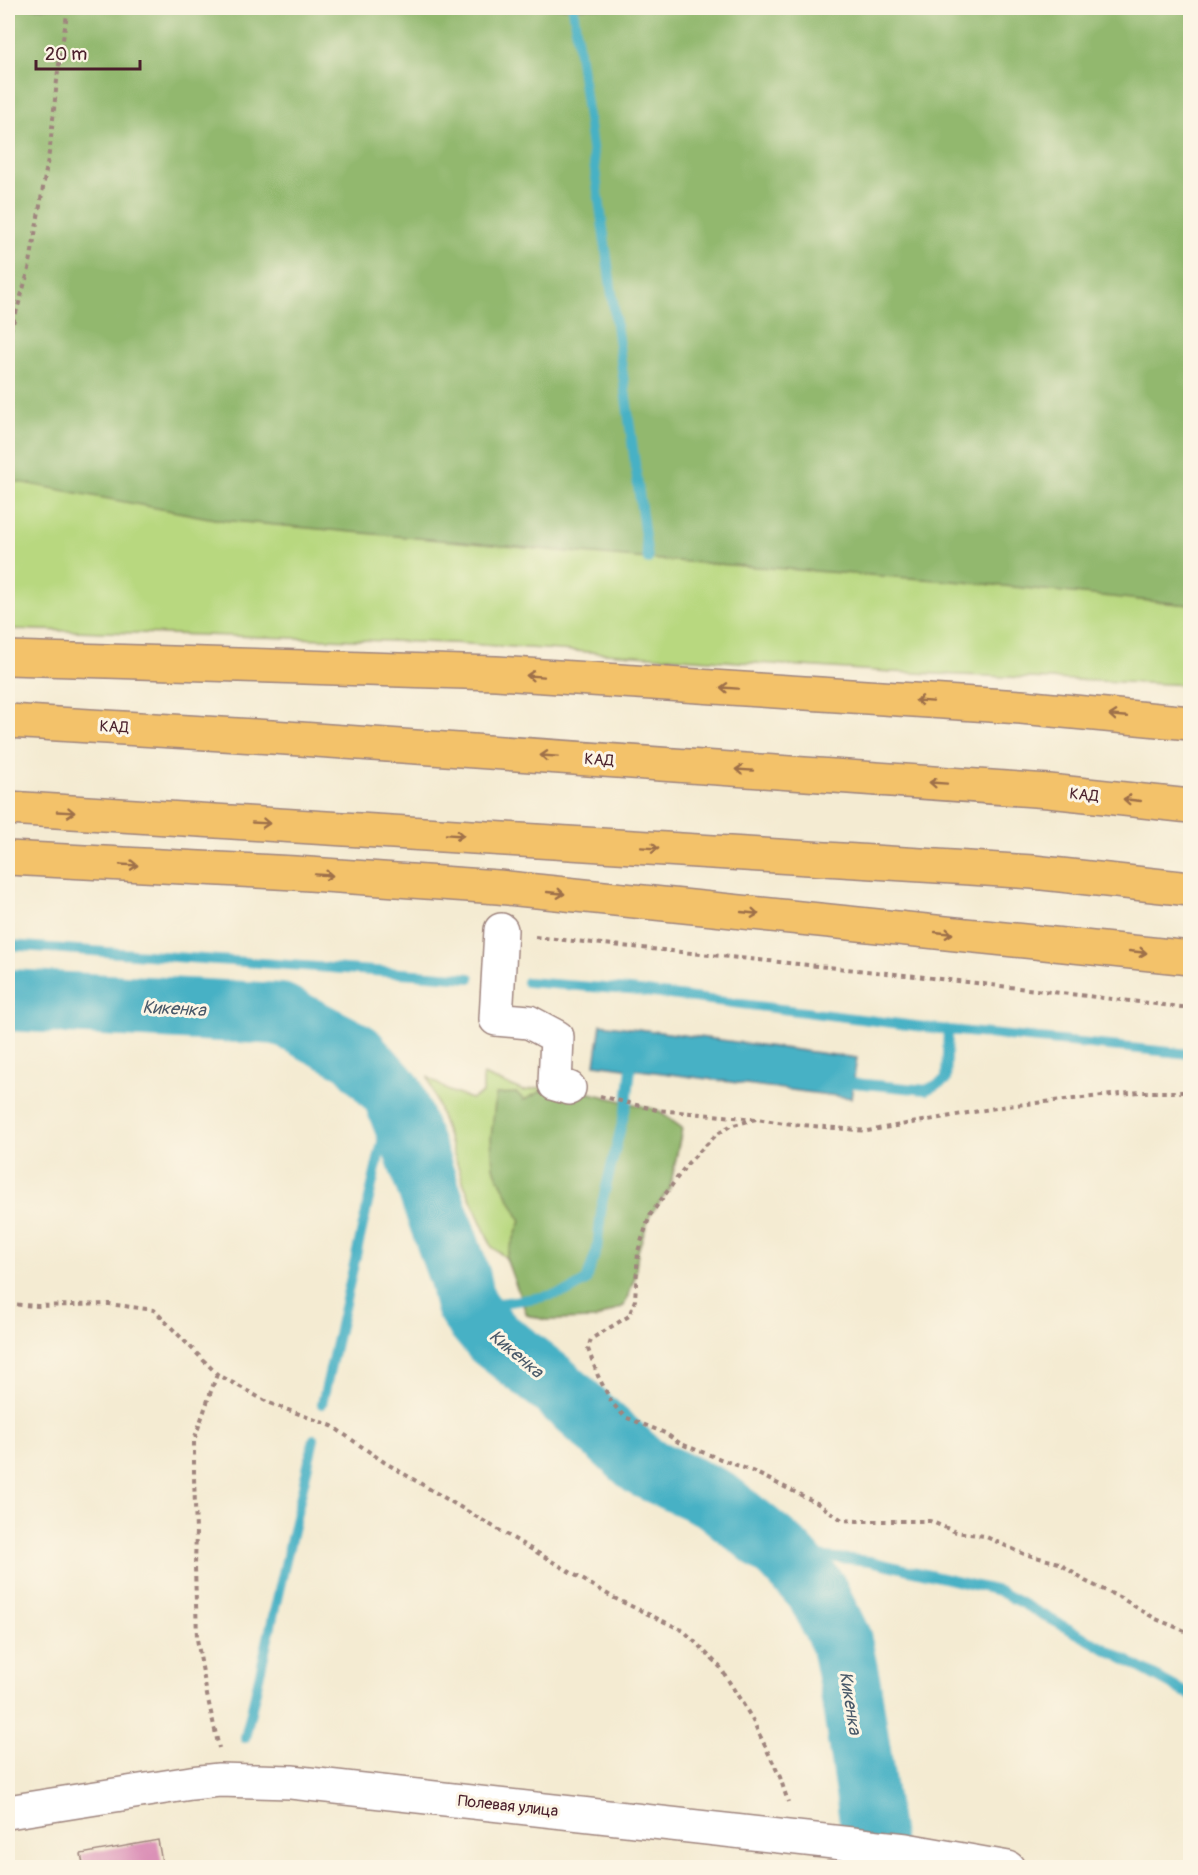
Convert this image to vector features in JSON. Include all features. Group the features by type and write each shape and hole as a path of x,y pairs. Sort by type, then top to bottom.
{"highway":[{"path":"8,658 496,673 998,706 1191,723"},
{"name":"КАД","path":"8,721 272,736 1025,789 1191,806"},
{"path":"8,808 1033,872 1191,889"},
{"path":"8,858 295,873 498,887 1191,958"}],"street":[{"path":"501,930 496,1019 529,1022 557,1037 555,1084 569,1088"},
{"name":"Полевая улица","path":"8,1812 219,1780 291,1782 801,1839 839,1852 906,1850 1008,1868"}],"path":[{"path":"8,340 29,269 50,147 58,71 68,8"},
{"path":"501,930 548,939 915,976 1191,1008"},
{"path":"616,1100 657,1110 867,1131 1007,1106 1140,1092 1191,1092"},
{"path":"756,1119 730,1126 716,1136 688,1163 650,1215 638,1251 635,1300 628,1316 591,1340 588,1349 597,1376 612,1403 625,1417 665,1433 681,1444 752,1471 817,1503 842,1520 930,1521 956,1532 984,1536 1024,1554 1059,1563 1085,1581 1121,1598 1156,1619 1191,1633"},
{"path":"8,1304 37,1306 109,1304 154,1310 217,1374 269,1403 332,1426 384,1462 614,1598 684,1631 720,1667 751,1718 780,1777 801,1839"},
{"path":"217,1374 194,1440 194,1478 197,1639 217,1738 219,1780"}],"green space":[{"path":"8,8 1190,8 1132,599 1190,605 1190,685 892,672 452,643 8,629"},
{"path":"8,8 1190,8 1190,605 964,582 648,559 220,520 8,480"},
{"path":"483,1075 524,1091 555,1084 657,1110 682,1128 670,1188 650,1215 638,1251 635,1277 624,1306 595,1319 546,1320 527,1315 506,1258 492,1247 464,1184 428,1077 449,1091 471,1099 483,1093"},
{"path":"555,1084 657,1110 682,1128 670,1188 650,1215 638,1251 635,1277 624,1306 595,1319 546,1320 527,1315 506,1258 521,1221 493,1167 491,1138 496,1094 517,1093 524,1100"}],"water":[{"path":"601,1024 857,1058 851,1098 595,1064"}],"building":[{"path":"158,1840 163,1868 84,1868 81,1854"}],"waterway":[{"path":"573,8 648,559"},
{"path":"8,945 470,978"},
{"path":"527,982 630,990 948,1030 946,1080 926,1090 854,1083"},
{"name":"Кикенка","path":"8,1000 280,1014 356,1053 393,1094 460,1278 465,1302 493,1338 551,1383 644,1467 715,1499 782,1553 816,1590 841,1641 850,1685 873,1839 875,1868"},
{"path":"948,1030 1190,1054"},
{"path":"471,1312 493,1304 569,1291 586,1281 597,1249 602,1203 627,1103 631,1068"},
{"path":"322,1404 393,1094"},
{"path":"245,1738 314,1439"},
{"path":"782,1553 870,1561 999,1591 1190,1695"},
{"path":"875,1865 892,1868"}]}
